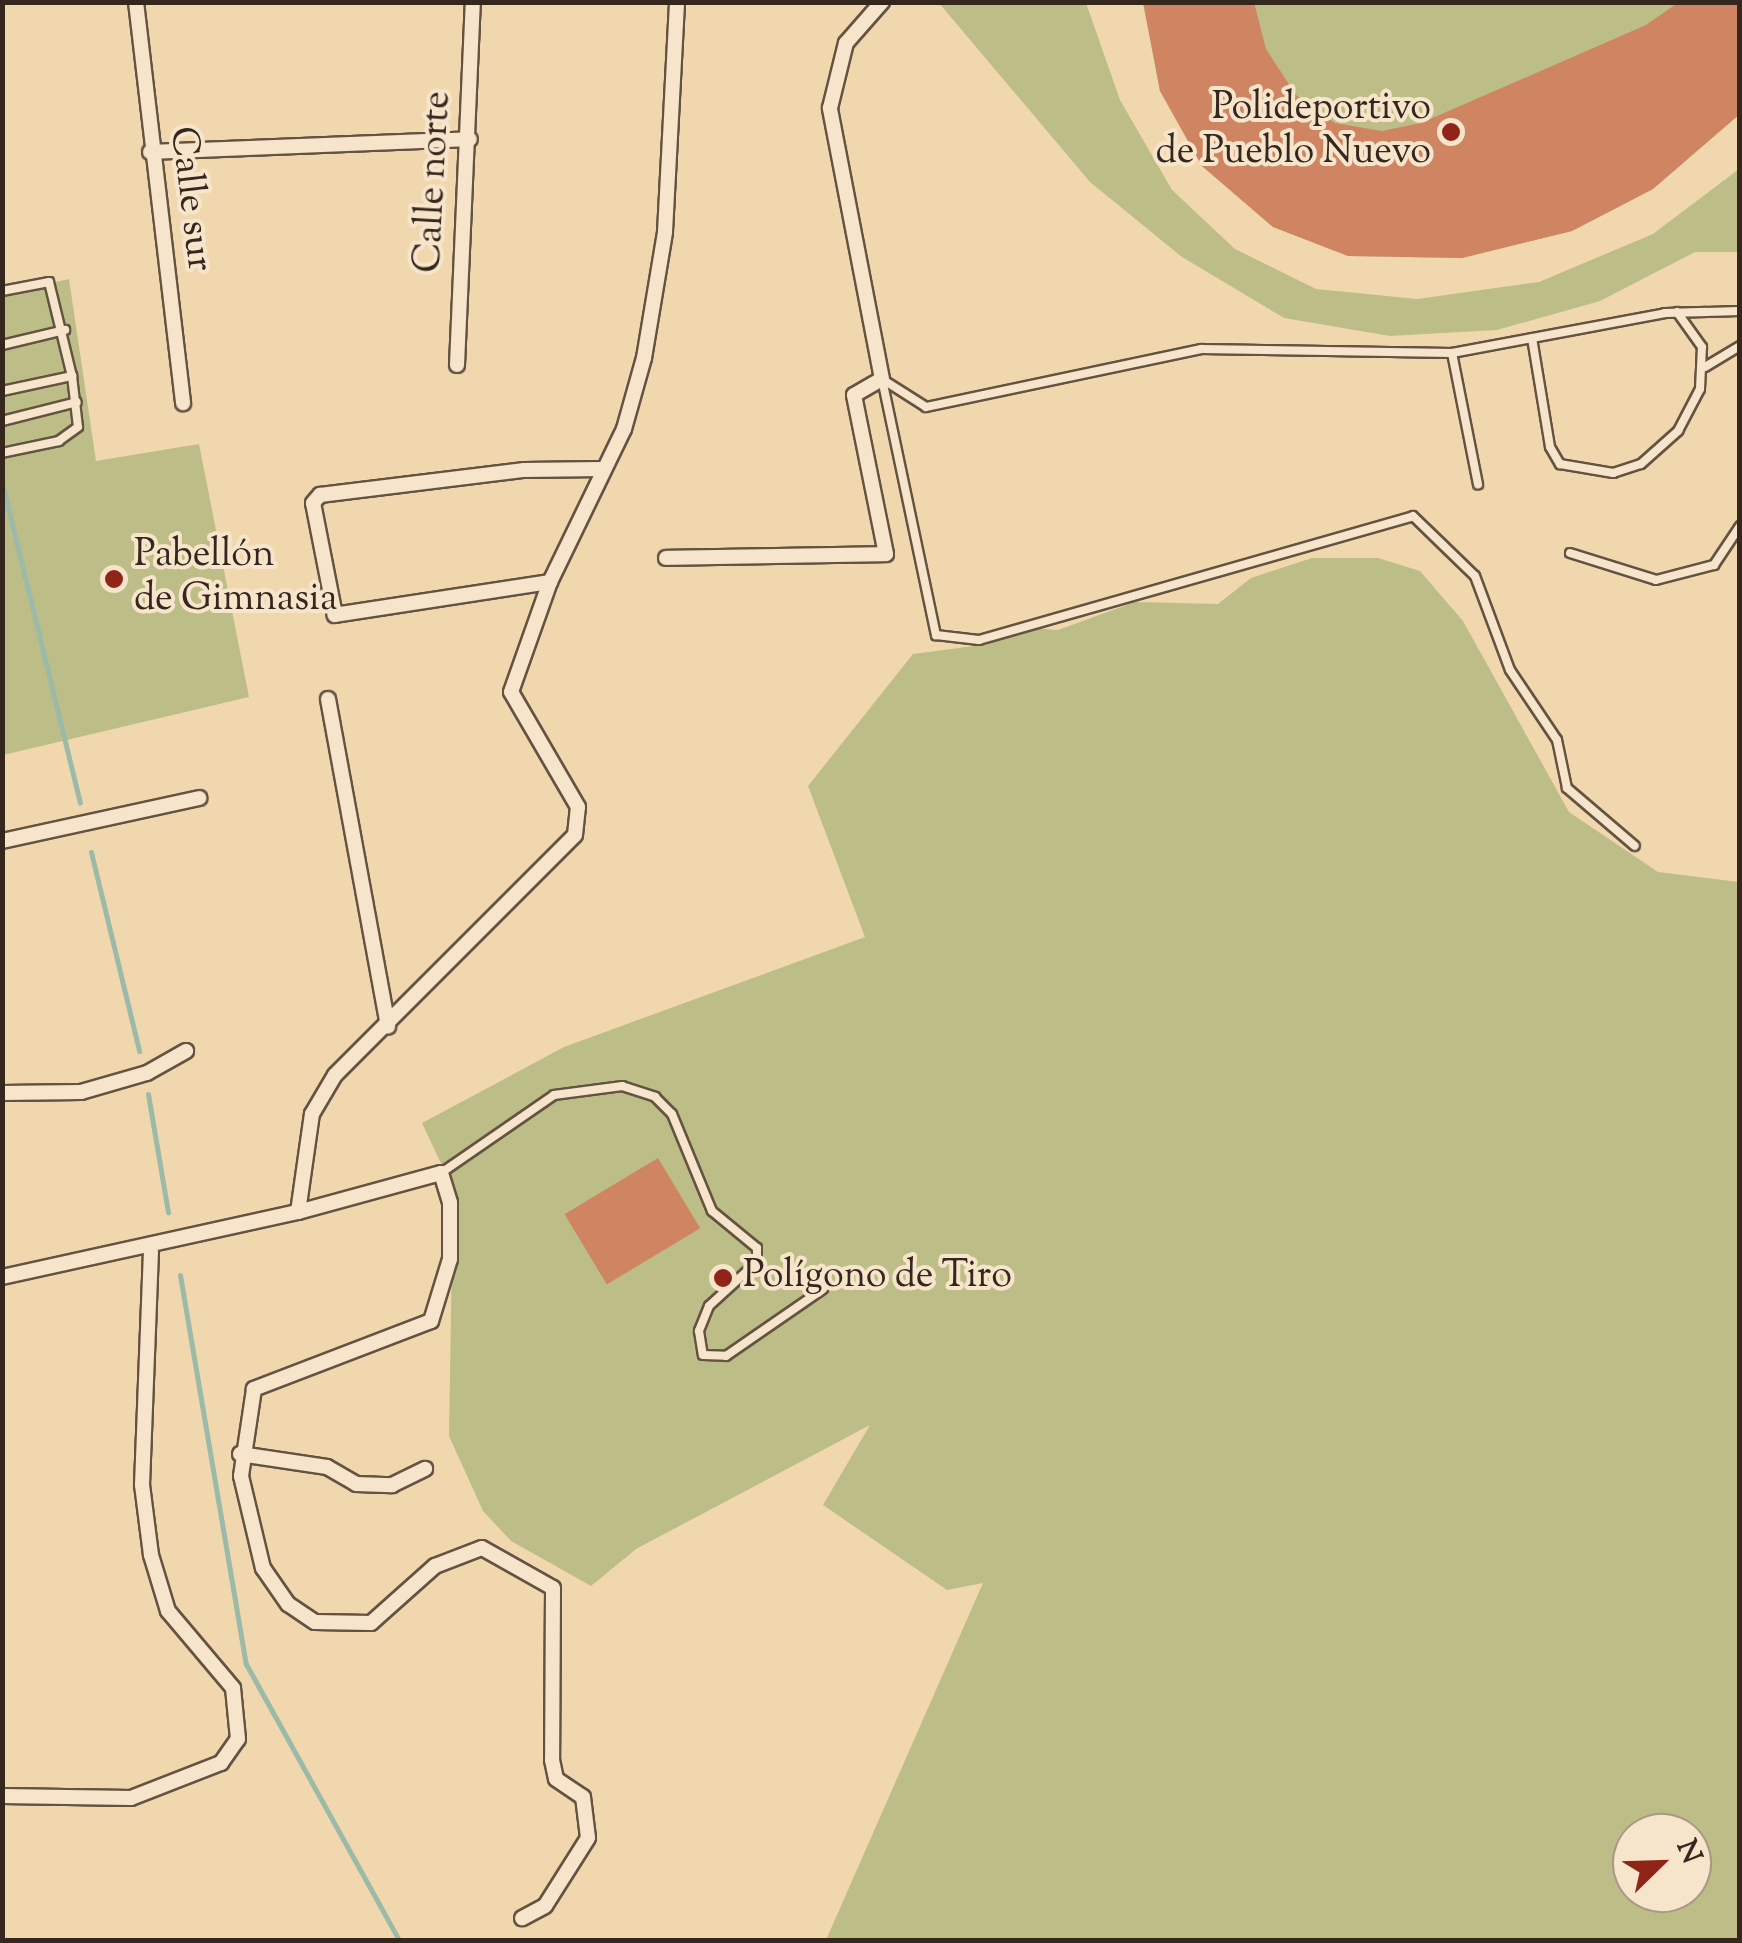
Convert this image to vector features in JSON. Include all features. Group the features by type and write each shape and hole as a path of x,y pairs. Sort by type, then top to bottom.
{"street":[{"name":"Calle sur","path":"136,2 150,152 183,403"},
{"name":"Calle norte","path":"458,366 473,2"},
{"path":"298,1212 312,1114 336,1075 388,1027 575,834 578,807 511,692 550,582 633,401 665,232 677,2"},
{"path":"666,558 886,554 854,395 882,379 830,108 846,42 882,2"},
{"path":"150,152 470,140"},
{"path":"550,582 335,615 312,502 320,495 524,470 602,469"},
{"path":"328,699 388,1027"},
{"path":"2,841 200,798"},
{"path":"2,1093 81,1092 147,1073 186,1051"},
{"path":"2,1277 150,1250 441,1173 450,1203 450,1259 430,1321 254,1389 240,1454 263,1568 288,1604 315,1622 370,1623 435,1566 482,1548 553,1588 552,1760 556,1779 583,1797 588,1838 545,1906 522,1918"},
{"path":"2,1796 131,1798 221,1763 238,1740 233,1688 168,1610 151,1555 142,1485 150,1250"},
{"path":"240,1454 327,1467 356,1484 392,1485 425,1469"}],"lane":[{"path":"2,291 49,282 65,330 78,427 59,440 2,453"},
{"path":"882,379 926,407 1201,349 1452,353 1676,312 1740,312"},
{"path":"1532,338 1550,447 1560,464 1580,471 1641,464 1678,432 1705,367 1702,347 1676,312"},
{"path":"2,345 65,330"},
{"path":"1705,367 1740,346"},
{"path":"1452,353 1478,484"},
{"path":"2,390 72,376"},
{"path":"882,379 936,635 979,640 1413,516 1475,576 1510,670 1557,740 1567,788 1635,846"},
{"path":"2,421 77,402"},
{"path":"1570,553 1656,580 1714,565 1740,526"},
{"path":"441,1173 554,1095 622,1086 656,1097 672,1114 712,1211 757,1248 757,1262 710,1306 699,1331 703,1355 726,1356 824,1289"}],"green space":[{"path":"939,3 1086,3 1120,100 1172,190 1235,249 1316,289 1417,299 1539,282 1653,234 1739,169 1739,252 1695,252 1600,301 1497,330 1390,336 1284,318 1182,257 1090,182"},
{"name":"Polideportivo de Pueblo Nuevo","path":"1143,3 1739,3 1739,114 1653,189 1572,231 1462,258 1348,256 1273,227 1202,166 1160,91"},
{"name":"Pabellón de Gimnasia","path":"69,279 96,461 199,444 249,697 3,755 2,294"},
{"path":"1312,558 1378,558 1420,571 1463,621 1569,812 1658,872 1739,882 1739,1940 826,1940 983,1583 947,1590 823,1505 870,1425 636,1549 591,1586 511,1541 483,1511 449,1436 453,1189 422,1123 564,1047 865,937 808,786 913,654 974,646 1016,627 1058,630 1135,602 1218,604 1251,578"}],"building":[{"name":"Polideportivo de Pueblo Nuevo","path":"1143,2 1254,2 1266,49 1296,95 1335,123 1382,131 1421,123 1646,25 1679,2 1740,2 1740,114 1653,189 1572,231 1462,258 1348,256 1273,227 1202,166 1160,91"},
{"path":"658,1158 700,1228 607,1284 565,1214"}],"waterway":[{"path":"2,483 80,803"},
{"path":"91,852 139,1051"},
{"path":"148,1094 168,1212"},
{"path":"180,1275 246,1664 399,1940"}],"place":[{"name":"Polideportivo de Pueblo Nuevo","path":"1451,132"},
{"name":"Pabellón de Gimnasia","path":"114,579"},
{"name":"Polígono de Tiro","path":"723,1278"}]}
